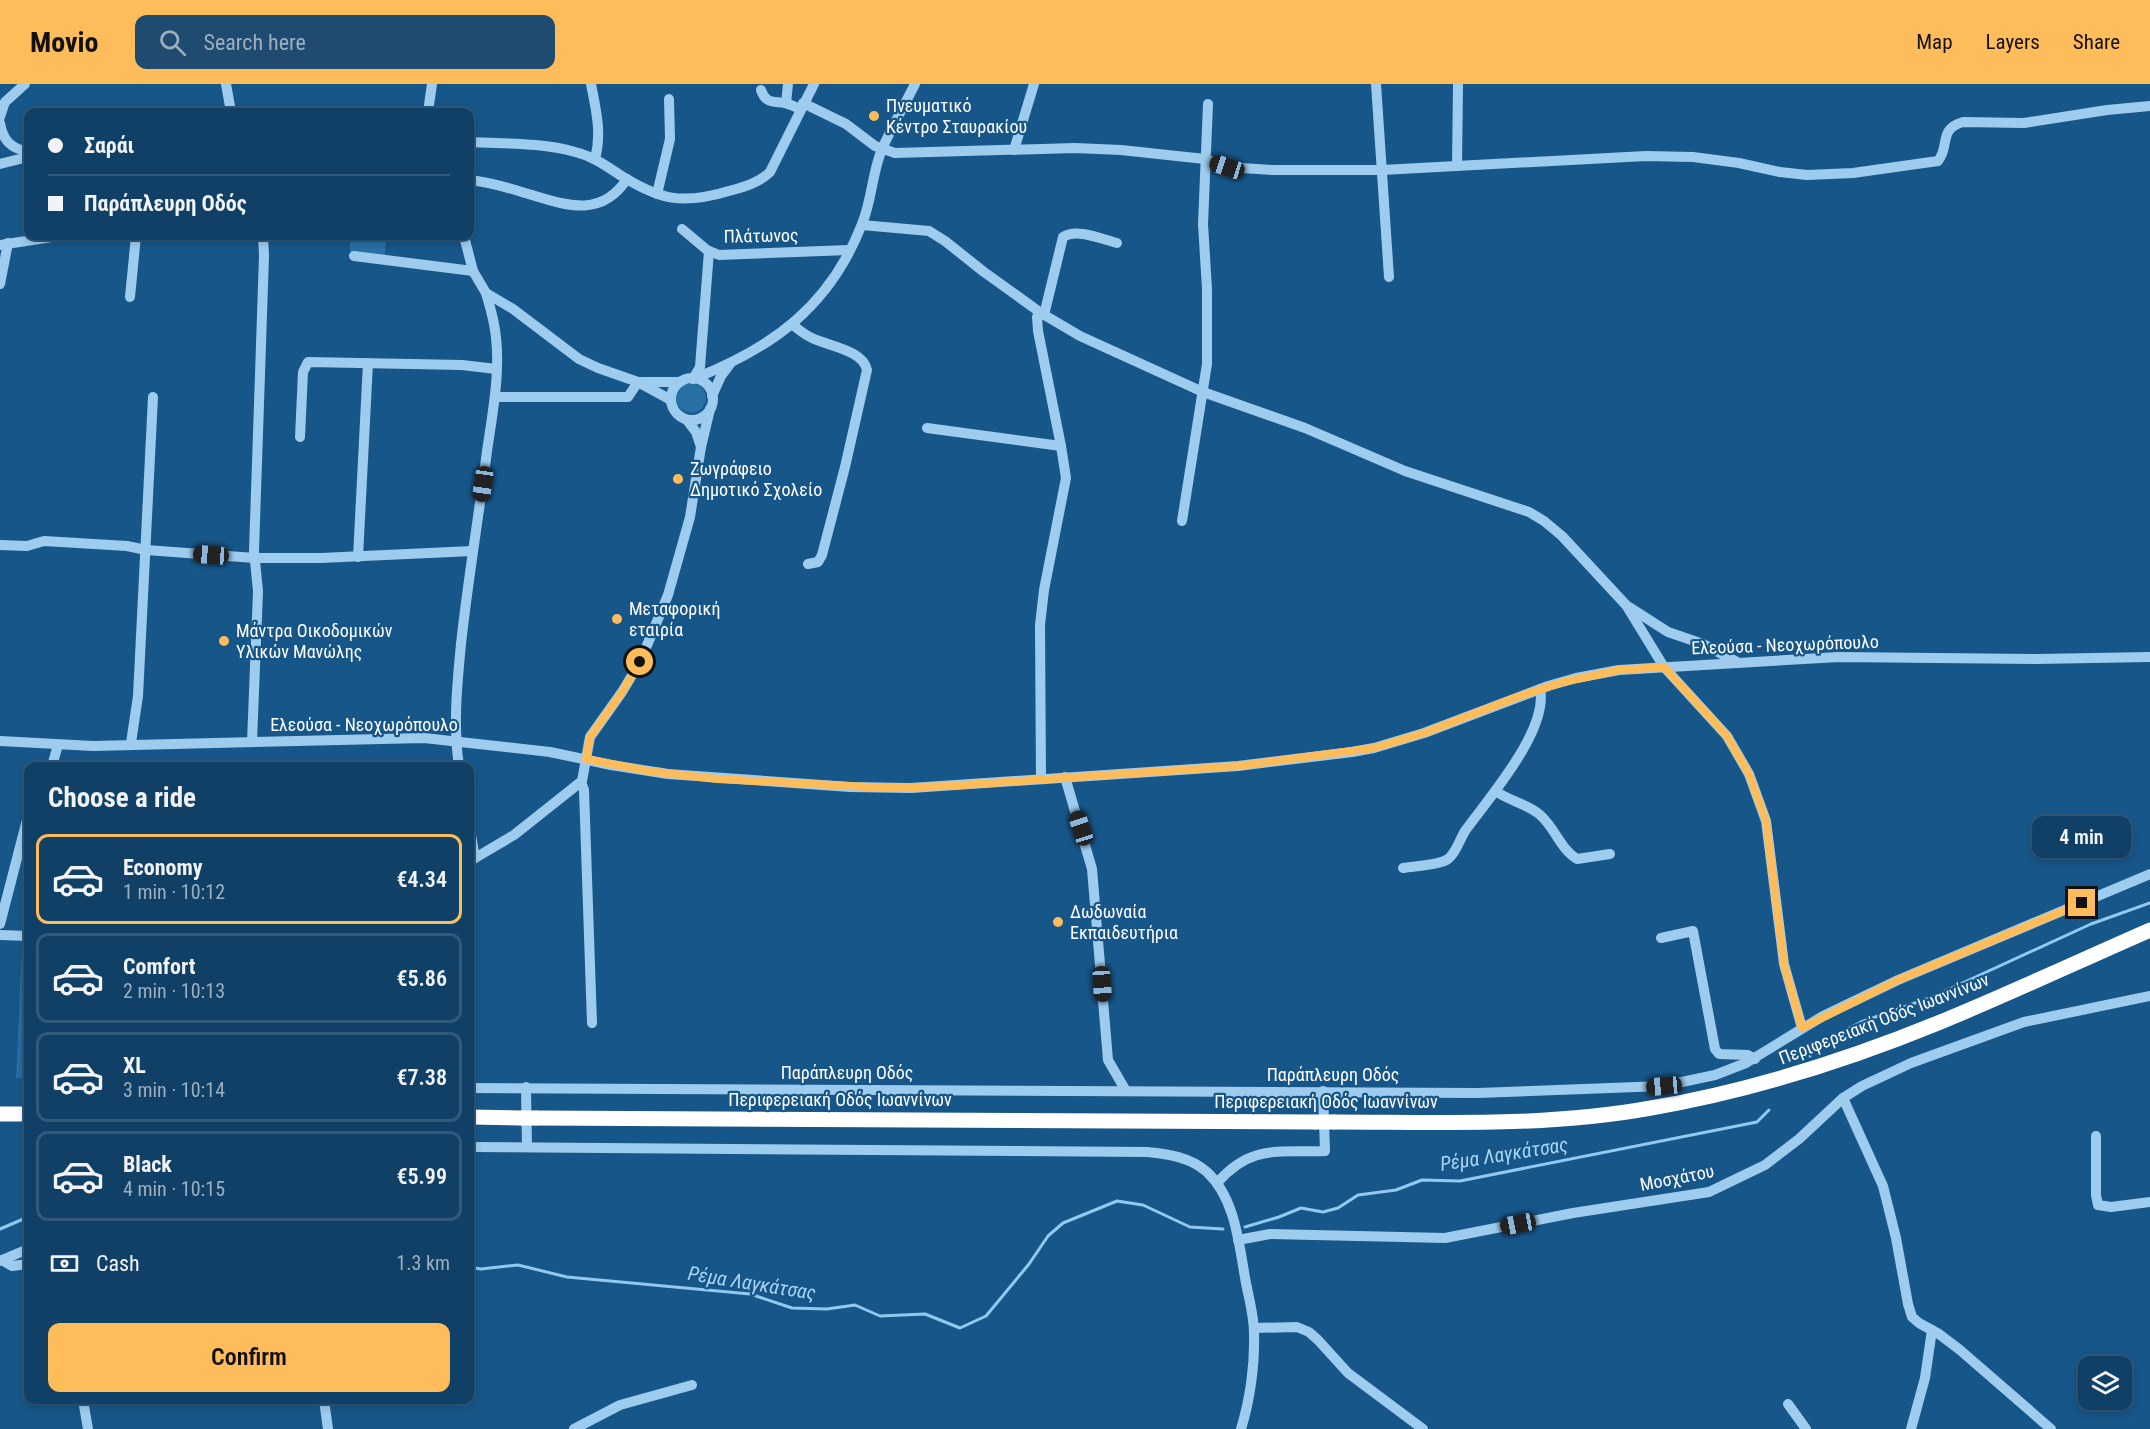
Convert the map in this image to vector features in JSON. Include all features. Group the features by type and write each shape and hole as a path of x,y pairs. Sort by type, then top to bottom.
{"highway":[{"name":"Περιφερειακή Οδός Ιωαννίνων","path":"474,1117 1487,1122 1556,1118 1650,1108 1737,1091 1835,1062 1939,1023 2150,930"},
{"path":"0,1114 24,1114"}],"street":[{"path":"0,117 4,102 25,84"},
{"path":"226,84 230,108"},
{"path":"429,108 432,84"},
{"path":"591,84 599,141 595,159"},
{"path":"786,103 788,84"},
{"path":"474,142 546,146 571,151 595,159 627,179 671,199 710,196 762,179 770,172 814,84"},
{"path":"638,382 680,382 693,379 732,362 792,325 819,298 862,225 882,149 915,84"},
{"path":"1014,150 1034,84"},
{"path":"1376,84 1389,277"},
{"path":"1457,166 1458,84"},
{"path":"761,90 767,101 801,106 846,124 882,149 895,153 1075,148 1121,150 1204,159 1227,167 1273,170 1382,170 1646,156 1693,157 1807,175 1853,173 1938,161 1943,153 1944,141 1949,130 1963,122 2024,123 2150,106"},
{"path":"657,194 670,139 669,99"},
{"path":"1182,521 1208,352 1203,224 1208,104"},
{"path":"0,123 3,136 9,145 24,151"},
{"path":"0,164 24,158"},
{"path":"474,180 494,183 579,207 589,206 608,198 621,188 627,179"},
{"path":"862,225 920,229 938,235 1041,313 1080,336 1203,392 1305,428 1405,471 1528,512 1544,521 1562,536 1626,605 1664,667 1727,736 1749,774 1766,821 1784,964 1802,1028"},
{"name":"Πλάτωνος","path":"682,229 709,251 728,255 849,250"},
{"path":"1041,779 1040,625 1044,590 1066,478 1037,322 1063,237 1069,233 1077,233 1117,243"},
{"path":"0,284 4,244 31,240"},
{"path":"130,297 136,240"},
{"path":"252,742 258,591 255,558 256,470 263,240"},
{"path":"458,762 455,740 458,674 472,551 495,397 496,369 494,324 486,293 473,271 466,240"},
{"path":"693,379 700,366 709,251"},
{"path":"354,256 473,271"},
{"path":"486,293 513,309 579,358 598,368 638,382 671,400"},
{"path":"792,325 805,335 858,357 866,364 867,370 822,555 818,562 808,564"},
{"path":"474,859 514,835 584,778 590,737 631,678 659,619 686,536 712,396 721,376 732,362"},
{"path":"300,437 303,372 306,363 462,365 496,369"},
{"path":"358,556 368,363"},
{"path":"693,379 706,384 712,396"},
{"path":"495,397 628,397 638,382"},
{"path":"680,382 675,387 671,400 676,413 687,420 696,432 701,447"},
{"path":"131,743 138,696 153,397"},
{"path":"687,420 700,418 710,409"},
{"path":"927,428 1061,446"},
{"path":"0,544 27,546 44,541 255,558 472,551"},
{"path":"1626,605 1668,632 1703,644 1737,662"},
{"name":"Ελεούσα - Νεοχωρόπουλο","path":"0,741 58,745 403,738 455,740 542,751 621,767 677,775 850,787 911,788 1238,766 1363,750 1424,733 1540,689 1576,678 1619,670 1839,657 2037,659 2150,657"},
{"path":"1403,868 1448,859 1466,830 1497,792 1515,763 1539,716 1542,703 1540,689"},
{"path":"53,762 58,745"},
{"path":"1065,777 1092,869 1108,1060 1126,1091"},
{"path":"581,782 584,790 592,1023"},
{"path":"1497,792 1510,801 1539,814 1567,851 1577,859 1611,854"},
{"path":"0,924 24,831"},
{"name":"Παράπλευρη Οδός","path":"474,1088 1478,1093 1664,1086 1703,1079 1755,1059 1802,1028 1898,980 2150,874"},
{"path":"1661,938 1693,931 1715,1049 1719,1054 1748,1054 1755,1059"},
{"path":"0,935 24,936"},
{"name":"Μοσχάτου","path":"1238,1240 1270,1234 1445,1238 1573,1213 1698,1195 1719,1188 1765,1165 1800,1139 1843,1098 1862,1086 1911,1063 2024,1022 2150,996"},
{"path":"526,1087 527,1147"},
{"path":"1217,1183 1237,1163 1256,1155 1269,1152 1325,1151 1323,1091"},
{"path":"1843,1098 1883,1186 1910,1311 1919,1323 1960,1350 2051,1429"},
{"path":"2096,1136 2098,1205 2112,1207 2150,1202"},
{"path":"474,1147 1147,1152 1169,1154 1188,1160 1206,1170 1217,1183 1231,1213 1238,1240 1254,1328 1248,1397 1241,1429"},
{"path":"1,1261 24,1251"},
{"path":"1,1261 12,1266 24,1264"},
{"path":"1254,1328 1297,1327 1309,1332 1348,1373 1423,1429"},
{"path":"1911,1429 1925,1378 1932,1330"},
{"path":"574,1429 620,1405 692,1385"},
{"path":"84,1404 88,1429"},
{"path":"325,1404 328,1429"},
{"path":"1788,1404 1806,1429"}],"shaded area":[{"path":"350,240 386,240 385,257 350,253"},
{"path":"691,383 697,384 705,392 705,404 697,412 691,413 685,412 677,404 676,398 677,392 685,384"},
{"path":"22,947 24,947 24,1078 16,1078"}],"waterway":[{"name":"Ρέμα Λαγκάτσας","path":"1810,1056 1817,1045 1861,1022 1932,997 2091,924 2150,903"},
{"name":"Ρέμα Λαγκάτσας","path":"1245,1227 1301,1208 1323,1212 1338,1208 1358,1195 1396,1190 1422,1180 1460,1181 1757,1122 1769,1110"},
{"name":"Ρέμα Λαγκάτσας","path":"474,1268 518,1265 567,1277 750,1294 792,1308 827,1309 855,1305 880,1316 925,1314 960,1328 986,1316 1029,1264 1048,1236 1063,1223 1117,1201 1143,1205 1190,1227 1223,1229"},
{"name":"Ρέμα Λαγκάτσας","path":"0,1229 24,1219"}],"place":[{"name":"Πνευματικό Κέντρο Σταυρακίου","path":"874,116"},
{"name":"Ζωγράφειο Δημοτικό Σχολείο","path":"678,479"},
{"name":"Μεταφορική εταιρία","path":"617,619"},
{"name":"Μάντρα Οικοδομικών Υλικών Μανώλης","path":"224,641"},
{"name":"Δωδωναία Εκπαιδευτήρια","path":"1058,922"}],"route":[{"path":"640,662 622,692 592,733 588,742 586,759 648,771 717,779 888,788 1151,773 1272,763 1352,752 1424,733 1548,686 1619,670 1664,667 1727,736 1749,774 1766,821 1784,964 1802,1028 1898,980 2082,903"}]}
